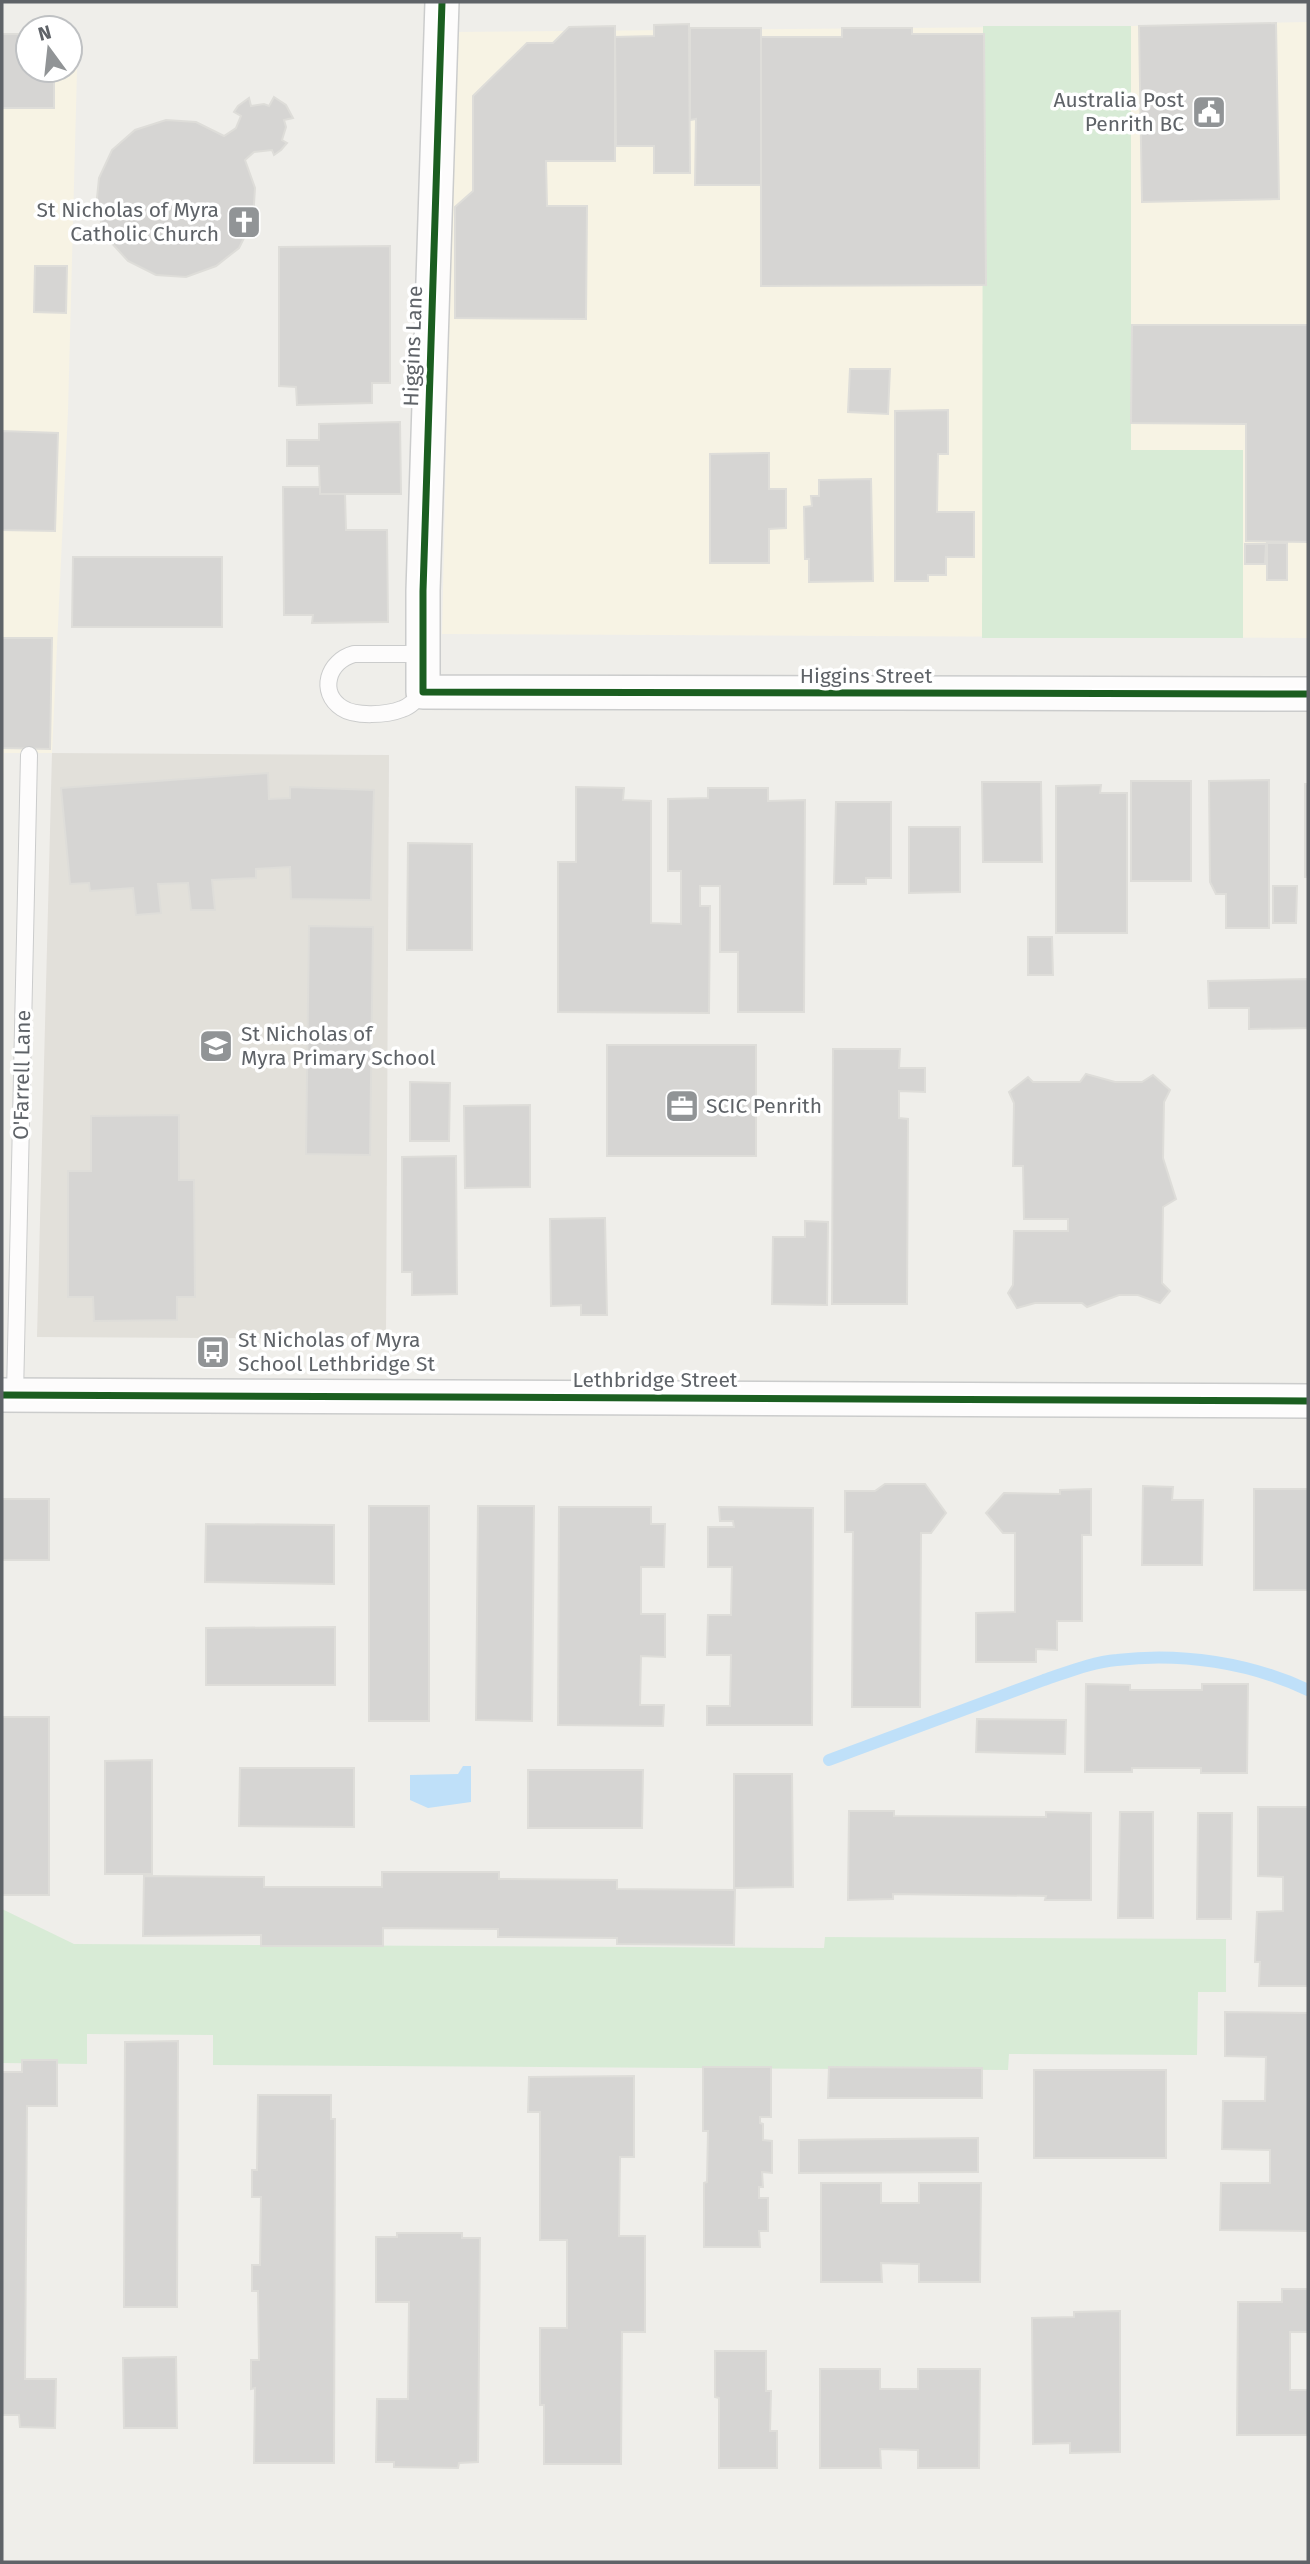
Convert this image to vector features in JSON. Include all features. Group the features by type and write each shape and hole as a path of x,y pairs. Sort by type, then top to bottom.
{"street":[{"name":"Higgins Lane","path":"423,692 423,591 442,2"},
{"name":"Higgins Street","path":"423,692 1308,694"},
{"name":"Lethbridge Street","path":"8,1395 1308,1401"}],"lane":[{"path":"423,654 354,654 337,661 329,682 336,702 353,713 402,709 414,703 423,692"},
{"name":"O'Farrell Lane","path":"8,1395 29,755"}],"shaded area":[{"path":"1308,22 1308,638 442,634 455,32"},
{"path":"2,33 14,33 14,84 77,84 68,411 52,753 4,753 2,818"},
{"name":"St Nicholas of Myra Primary School","path":"52,753 389,755 386,1339 37,1337"}],"green space":[{"path":"983,26 1131,26 1131,450 1243,450 1243,638 982,638"},
{"path":"2,1909 74,1944 824,1948 825,1937 1226,1939 1226,1992 1198,1992 1197,2055 1009,2054 1008,2070 213,2065 213,2035 87,2034 87,2064 2,2063"}],"water":[{"path":"463,1766 471,1766 471,1802 428,1808 410,1800 410,1775 458,1774"}],"building":[{"name":"Australia Post Penrith BC","path":"1276,23 1279,199 1142,202 1139,26"},
{"path":"689,24 690,173 654,173 654,146 616,146 615,37 654,36 654,25"},
{"path":"615,26 615,161 546,161 547,206 587,206 586,319 455,318 455,207 473,191 473,96 527,43 553,43 569,27"},
{"path":"690,28 761,28 761,185 695,185 696,119 690,120"},
{"path":"842,28 912,28 912,34 984,34 986,285 761,286 761,37 842,37"},
{"path":"2,34 14,34 14,84 54,84 54,108 2,108"},
{"path":"274,97 286,105 293,118 284,120 286,127 282,140 287,143 281,150 274,155 272,150 254,152 245,160 255,188 253,220 239,248 216,266 186,277 156,275 128,261 107,238 96,208 99,178 112,150 135,130 166,120 196,122 224,136 236,128 241,116 234,112 238,106 249,98 251,106 269,106"},
{"path":"390,246 390,383 372,383 372,403 297,405 296,387 279,386 279,247"},
{"path":"35,266 67,266 66,313 34,312"},
{"path":"1132,325 1308,325 1308,542 1246,541 1246,424 1131,423"},
{"path":"850,369 890,369 888,414 848,412"},
{"path":"948,410 948,454 938,454 937,512 974,512 974,557 946,557 946,575 928,575 928,581 895,581 895,411"},
{"path":"400,422 401,494 320,494 319,466 287,466 287,440 319,440 319,424"},
{"path":"2,431 58,433 55,531 2,530"},
{"path":"769,453 769,489 786,489 786,528 769,529 769,563 710,563 710,454"},
{"path":"871,479 873,581 809,582 809,559 805,559 804,507 812,506 811,496 819,496 819,480"},
{"path":"283,487 320,487 320,494 345,494 346,530 387,530 388,622 312,623 313,615 284,615"},
{"path":"1267,543 1287,543 1287,580 1267,580"},
{"path":"1245,544 1266,544 1265,564 1245,564"},
{"path":"73,557 222,557 222,627 72,627"},
{"path":"2,638 52,638 50,749 2,748"},
{"path":"268,773 269,799 290,798 290,787 374,790 371,900 291,899 290,867 256,869 256,878 212,880 215,910 191,910 188,883 158,884 161,913 136,915 133,888 90,891 89,883 70,884 61,788"},
{"path":"1269,780 1269,928 1226,928 1226,894 1216,894 1210,882 1209,781"},
{"path":"1131,781 1191,781 1191,881 1131,881"},
{"path":"982,782 1041,782 1042,862 983,862"},
{"path":"1305,784 1308,784 1308,877 1305,877"},
{"path":"1101,785 1100,793 1127,793 1127,933 1056,933 1056,786"},
{"path":"576,787 624,788 623,800 651,801 651,923 681,924 681,871 668,871 668,799 708,798 708,788 768,788 768,801 805,800 804,1012 738,1012 738,952 720,952 720,886 700,886 700,906 710,906 709,1013 558,1012 558,862 576,862"},
{"path":"836,802 891,802 891,878 866,878 866,884 834,884"},
{"path":"909,827 960,827 960,892 909,893"},
{"path":"408,843 472,844 472,950 407,950"},
{"path":"1273,886 1297,886 1296,923 1273,923"},
{"path":"309,926 373,927 370,1155 306,1154"},
{"path":"1028,937 1052,937 1053,975 1028,975"},
{"path":"1308,979 1308,1028 1249,1029 1249,1008 1209,1008 1208,981"},
{"path":"607,1045 756,1045 756,1156 607,1156"},
{"path":"833,1049 900,1049 899,1068 925,1068 925,1092 899,1091 899,1118 908,1119 907,1304 832,1304"},
{"path":"1086,1074 1115,1082 1142,1082 1153,1075 1170,1090 1164,1102 1163,1158 1176,1199 1163,1207 1162,1283 1170,1291 1160,1303 1138,1295 1119,1295 1087,1307 1082,1303 1035,1303 1017,1308 1008,1293 1013,1285 1014,1231 1068,1231 1068,1219 1024,1219 1023,1166 1013,1166 1014,1103 1009,1092 1028,1077 1033,1082 1080,1082"},
{"path":"410,1082 450,1083 449,1141 410,1141"},
{"path":"530,1105 530,1187 465,1188 464,1106"},
{"path":"179,1115 179,1180 194,1180 195,1297 177,1297 177,1320 94,1321 93,1297 68,1297 68,1171 91,1171 91,1116"},
{"path":"456,1156 457,1294 412,1295 412,1272 402,1272 402,1157"},
{"path":"605,1218 607,1315 581,1315 581,1305 551,1306 550,1219"},
{"path":"805,1221 828,1222 827,1305 772,1304 773,1237 805,1237"},
{"path":"885,1484 925,1484 946,1513 931,1533 921,1533 920,1707 852,1707 853,1532 845,1532 845,1491 875,1491"},
{"path":"1143,1486 1173,1487 1172,1500 1203,1500 1202,1565 1142,1565"},
{"path":"1091,1489 1091,1535 1082,1535 1082,1621 1057,1621 1057,1650 1036,1649 1036,1662 976,1662 976,1613 1015,1612 1015,1533 1003,1533 986,1513 1004,1493 1060,1494 1060,1490"},
{"path":"1254,1489 1308,1489 1308,1590 1254,1590"},
{"path":"2,1499 49,1499 49,1560 2,1560"},
{"path":"369,1506 429,1506 429,1721 369,1721"},
{"path":"478,1506 534,1506 532,1721 476,1720"},
{"path":"559,1507 651,1507 651,1524 665,1524 664,1567 641,1567 641,1614 665,1614 665,1657 641,1656 640,1705 664,1705 663,1726 558,1725"},
{"path":"719,1507 813,1508 812,1725 707,1725 707,1706 730,1706 731,1655 707,1655 708,1615 731,1615 732,1567 708,1567 708,1527 734,1527 733,1521 720,1521"},
{"path":"206,1524 334,1525 334,1584 205,1582"},
{"path":"335,1627 335,1685 206,1685 206,1628"},
{"path":"1086,1684 1130,1685 1130,1690 1202,1690 1202,1684 1248,1684 1247,1773 1201,1773 1201,1768 1132,1768 1132,1772 1085,1772"},
{"path":"2,1717 49,1717 49,1895 2,1895"},
{"path":"977,1719 1066,1720 1065,1754 976,1752"},
{"path":"152,1760 152,1874 105,1874 105,1761"},
{"path":"240,1768 354,1768 354,1827 239,1826"},
{"path":"528,1770 643,1770 642,1828 528,1828"},
{"path":"734,1774 792,1774 793,1887 734,1888"},
{"path":"1258,1807 1308,1807 1308,1986 1259,1986 1260,1962 1255,1962 1257,1912 1283,1911 1283,1877 1258,1876"},
{"path":"849,1811 894,1811 894,1816 1046,1817 1046,1812 1091,1813 1091,1900 1045,1900 1046,1896 893,1894 893,1899 848,1900"},
{"path":"1120,1812 1153,1812 1153,1918 1118,1918"},
{"path":"1198,1813 1232,1813 1231,1919 1197,1919"},
{"path":"382,1872 499,1872 499,1879 617,1880 617,1889 735,1890 734,1945 617,1944 617,1938 498,1937 498,1929 383,1928 383,1946 261,1946 261,1935 143,1936 144,1876 264,1877 264,1887 382,1887"},
{"path":"1225,2012 1308,2013 1308,2231 1220,2230 1221,2183 1270,2183 1270,2150 1222,2149 1223,2101 1265,2101 1266,2057 1225,2056"},
{"path":"178,2041 177,2307 124,2307 125,2042"},
{"path":"22,2060 57,2060 57,2106 27,2106 25,2379 56,2379 55,2428 20,2427 19,2415 2,2415 2,2072 22,2072"},
{"path":"703,2067 771,2067 771,2117 760,2117 763,2140 772,2141 772,2173 762,2172 763,2187 759,2187 759,2198 768,2198 768,2231 759,2231 760,2247 704,2247 704,2183 707,2182 708,2131 703,2131"},
{"path":"829,2067 982,2068 982,2098 828,2098"},
{"path":"1034,2070 1166,2070 1166,2158 1034,2158"},
{"path":"634,2076 634,2157 620,2157 619,2236 645,2236 645,2332 622,2332 621,2464 544,2464 544,2405 540,2405 540,2328 567,2328 567,2240 540,2240 540,2112 528,2112 529,2077"},
{"path":"258,2095 331,2095 331,2119 335,2119 334,2463 254,2463 255,2388 251,2389 251,2360 259,2360 258,2291 252,2291 252,2265 260,2265 261,2197 252,2197 252,2170 257,2170"},
{"path":"978,2138 978,2172 799,2173 799,2140"},
{"path":"821,2183 881,2183 881,2203 919,2203 919,2183 981,2183 980,2282 919,2282 919,2264 881,2263 882,2282 821,2282"},
{"path":"397,2233 462,2233 462,2238 480,2238 478,2462 459,2463 458,2468 394,2467 394,2462 376,2462 377,2399 408,2399 409,2302 376,2302 376,2237 397,2237"},
{"path":"1282,2289 1308,2289 1308,2332 1290,2332 1290,2390 1308,2390 1308,2435 1237,2435 1238,2302 1282,2302"},
{"path":"1120,2311 1120,2452 1070,2453 1070,2443 1033,2444 1032,2318 1074,2317 1074,2312"},
{"path":"715,2351 766,2351 766,2391 771,2391 770,2431 777,2431 777,2468 719,2468 719,2398 715,2397"},
{"path":"176,2357 177,2428 124,2428 123,2358"},
{"path":"820,2369 880,2369 880,2389 918,2389 918,2369 980,2369 979,2468 918,2468 918,2450 880,2449 881,2468 820,2468"}],"waterway":[{"path":"829,1760 1044,1680 1108,1661 1166,1658 1215,1662 1263,1673 1308,1690"}],"cycle path":[{"path":"442,2 423,591 423,692 1308,694"},
{"path":"2,1395 1308,1401"}],"place":[{"name":"Australia Post Penrith BC","path":"1209,112"},
{"name":"St Nicholas of Myra Catholic Church","path":"244,222"},
{"name":"St Nicholas of Myra Primary School","path":"216,1046"},
{"name":"SCIC Penrith","path":"682,1106"},
{"name":"St Nicholas of Myra School Lethbridge St","path":"213,1352"}]}
